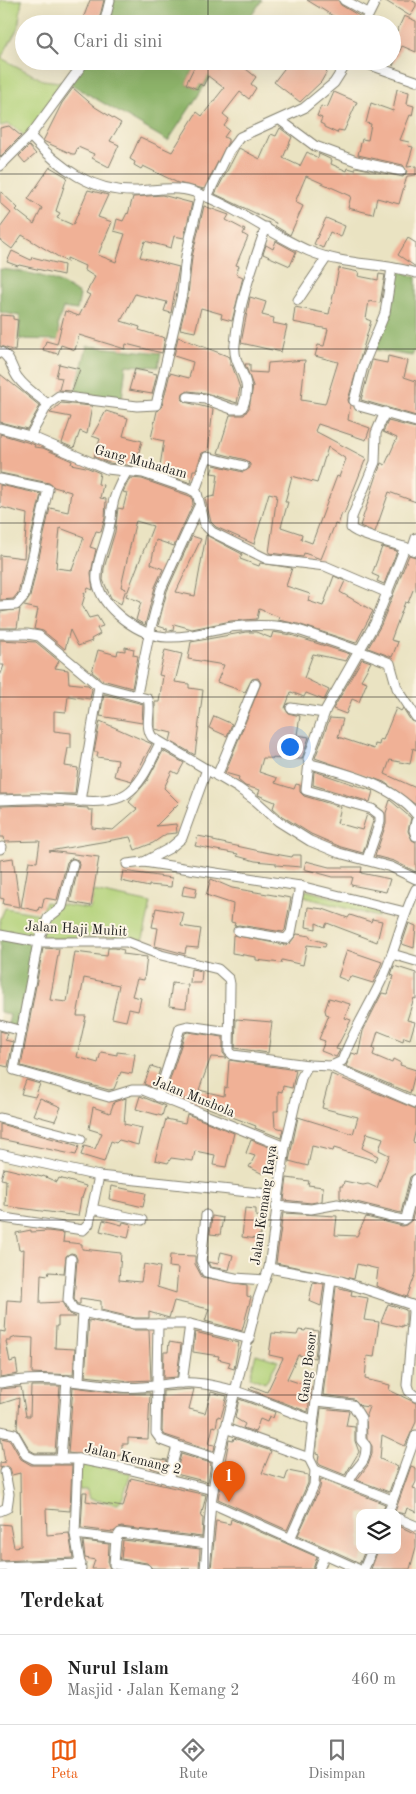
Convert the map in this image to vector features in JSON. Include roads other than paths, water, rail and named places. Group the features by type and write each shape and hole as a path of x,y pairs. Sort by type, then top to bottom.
{"street":[{"path":"106,15 110,0"},
{"path":"344,0 368,13 376,0"},
{"path":"0,166 30,136 78,70"},
{"path":"30,436 48,404 56,397 62,396 137,406 156,405 182,294 186,256 204,196 235,142 247,132 280,120 304,108 326,91 341,76 344,70"},
{"path":"385,70 416,81"},
{"path":"280,120 315,146 334,155 401,171"},
{"path":"30,136 61,166 92,184 122,191 181,190 204,196 309,251 360,265 392,268 416,273"},
{"path":"188,397 213,401 232,409 240,409 243,406 248,384 236,359 234,344 252,266 266,227"},
{"path":"298,300 327,257"},
{"path":"392,268 385,313 363,366 356,403 416,422"},
{"path":"0,352 8,358 18,379 48,404"},
{"path":"385,412 376,433 375,462 352,517 351,528 354,531 411,549"},
{"name":"Gang Muhadam","path":"0,428 30,436 107,469 143,474 195,491 208,528 259,556 275,561 325,566 388,592"},
{"path":"195,491 207,457 244,466"},
{"path":"126,473 112,508 97,580 100,591 115,612 148,635 183,637 199,636 234,627 284,627 358,650 390,663 397,688 416,717"},
{"path":"0,479 48,489 24,596 16,605 0,606"},
{"path":"137,694 148,635 161,589 199,506"},
{"path":"367,859 380,822 380,815 372,809 306,790 309,755 324,713 375,623 388,592 416,538"},
{"path":"0,634 39,636 99,686 137,694 148,699 148,731 152,737 207,769 256,801 288,828 310,841 339,853 367,859 416,879"},
{"path":"217,776 255,684"},
{"path":"80,801 99,686"},
{"path":"291,708 324,713"},
{"path":"0,800 45,799 80,801 116,799 126,794 149,765 160,742"},
{"path":"309,762 374,784 408,805 416,814"},
{"path":"144,862 170,848 182,838 207,769"},
{"path":"416,821 414,830 416,836"},
{"path":"127,864 144,862 300,886 405,912"},
{"path":"0,1025 22,1031 38,942 48,918 62,907 73,864"},
{"path":"238,931 286,938 290,933 300,886"},
{"path":"330,1066 342,1061 350,1039 378,987 392,954 405,912 416,889"},
{"name":"Jalan Haji Muhit","path":"0,935 38,942 127,942 161,955 218,969 229,979 230,984 229,1051 237,1057 308,1065"},
{"path":"392,954 416,960"},
{"path":"158,1097 180,1028 188,1026 229,1032"},
{"name":"Jalan Mushola","path":"22,1031 14,1069 16,1071 109,1097 138,1090 194,1109 285,1147"},
{"path":"308,1065 330,1066 416,1103"},
{"name":"Jalan Kemang Raya","path":"205,1569 211,1503 218,1459 269,1268 277,1195 285,1147 301,1078 308,1065"},
{"path":"0,1118 81,1139"},
{"path":"0,1154 99,1176 277,1195"},
{"path":"0,1214 4,1218 83,1230 89,1224 99,1176"},
{"path":"276,1206 302,1210 338,1204 403,1220 406,1218 416,1179"},
{"path":"92,1209 142,1220"},
{"path":"206,1215 201,1261 206,1272 235,1278 265,1280"},
{"path":"71,1260 68,1300 73,1309 134,1324 190,1324 250,1339"},
{"path":"269,1268 331,1279 412,1305 407,1385 409,1391 416,1397"},
{"name":"Gang Bosor","path":"309,1458 331,1279"},
{"path":"79,1380 83,1312"},
{"path":"158,1324 155,1386 156,1433 161,1440 218,1459"},
{"path":"182,1382 190,1324"},
{"path":"0,1383 29,1379 79,1380 124,1387 155,1386 182,1382 237,1390 271,1406 314,1420"},
{"path":"61,1459 67,1380"},
{"path":"317,1401 353,1405 361,1418 361,1440 366,1446 366,1458 362,1464 355,1468 349,1483"},
{"path":"225,1428 309,1458 315,1470 309,1498 290,1539"},
{"name":"Jalan Kemang 2","path":"0,1431 14,1434 26,1454 34,1459 78,1459 213,1490"},
{"path":"389,1509 416,1435"},
{"path":"168,1480 177,1446"},
{"path":"0,1567 81,1567 75,1534 78,1459"},
{"path":"315,1470 392,1500"},
{"path":"0,1511 6,1508 9,1502 5,1472"},
{"path":"211,1503 358,1569"},
{"path":"401,1520 416,1526"},
{"path":"146,1569 114,1564 116,1539 120,1533 207,1544"},
{"path":"75,1534 116,1539"},
{"path":"319,1569 325,1554"},
{"path":"364,1569 370,1554"}],"place":[{"name":"Nurul Islam","path":"229,1502"}]}
